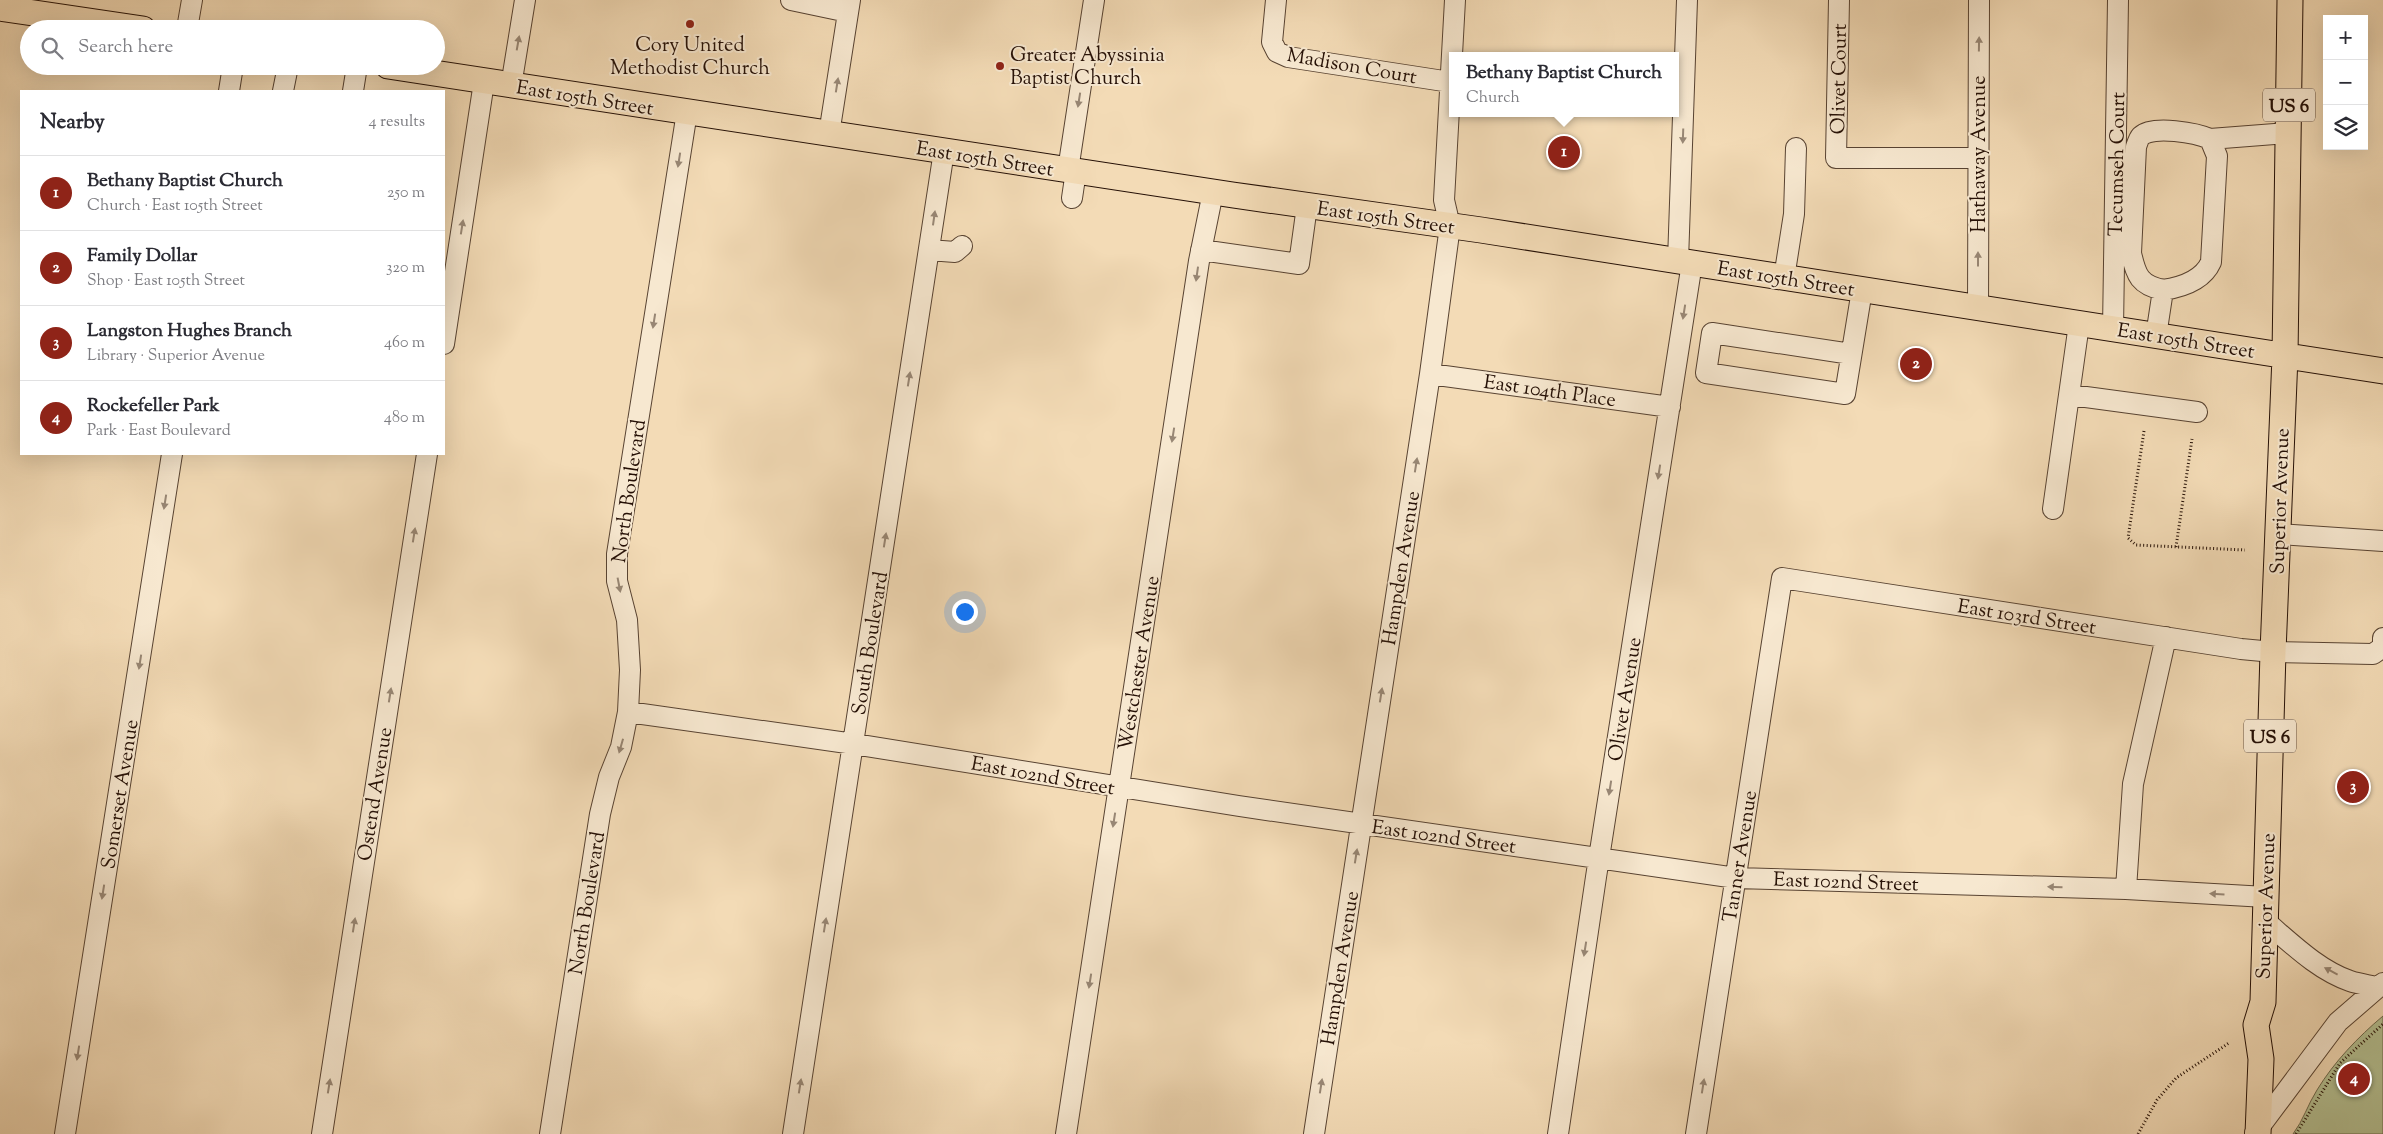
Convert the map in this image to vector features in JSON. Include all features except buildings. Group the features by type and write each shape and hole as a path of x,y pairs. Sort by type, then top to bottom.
{"main road":[{"name":"Superior Avenue","path":"2257,1133 2261,1059 2256,1025 2262,1002 2285,356 2290,0"},
{"path":"0,8 82,20"},
{"name":"East 105th Street","path":"442,75 1072,171 1450,226 2383,371"}],"street":[{"path":"189,20 192,0"},
{"path":"511,86 525,0"},
{"path":"791,0 849,6 829,134"},
{"path":"1072,198 1072,171 1094,0"},
{"name":"Madison Court","path":"1276,0 1272,42 1277,52 1288,57 1449,82"},
{"name":"Hampden Avenue","path":"1452,52 1455,0"},
{"name":"Olivet Avenue","path":"1558,1134 1598,858 1678,351 1685,262 1687,0"},
{"name":"Olivet Court","path":"1839,0 1836,158 1977,158"},
{"name":"Hathaway Avenue","path":"1978,308 1979,0"},
{"name":"Tecumseh Court","path":"2113,329 2118,0"},
{"path":"230,90 232,75"},
{"path":"283,90 286,75"},
{"path":"353,90 356,75"},
{"path":"445,337 484,82"},
{"name":"Hampden Avenue","path":"1314,1134 1430,374 1450,226 1444,200 1449,102"},
{"name":"North Boulevard","path":"550,1134 600,814 609,777 621,747 628,712 630,662 627,620 617,581 617,554 686,112"},
{"path":"2210,139 2217,156 2211,262 2206,272 2198,279 2164,290 2149,287 2142,281 2135,269 2131,253 2136,146 2141,136 2151,132 2198,133 2210,139 2288,133"},
{"path":"1784,278 1794,214 1796,148"},
{"name":"South Boulevard","path":"793,1134 944,151"},
{"name":"Westchester Avenue","path":"1066,1134 1202,250 1213,192"},
{"path":"1202,250 1299,264 1307,206"},
{"path":"929,250 955,252 962,246"},
{"path":"1851,354 1712,333 1706,373 1845,394 1862,290"},
{"path":"2156,336 2164,290"},
{"path":"2053,509 2080,324"},
{"path":"1678,351 1708,355"},
{"name":"East 104th Place","path":"1430,374 1670,407"},
{"path":"2071,395 2197,412"},
{"name":"Somerset Avenue","path":"65,1134 172,455"},
{"name":"Ostend Avenue","path":"322,1134 427,455"},
{"path":"2278,534 2383,541"},
{"name":"East 103rd Street","path":"1782,578 2273,652 2373,654 2383,647 2383,638"},
{"name":"Tanner Avenue","path":"1696,1134 1782,578"},
{"path":"2126,889 2133,784 2166,637"},
{"name":"East 102nd Street","path":"628,712 854,744 1120,788 1736,878 2126,889 2266,909"},
{"path":"2266,909 2301,952 2350,981 2380,985"},
{"path":"2257,1133 2338,1022 2380,985"}],"path":[{"path":"2144,431 2128,538 2136,545 2245,550"},
{"path":"2176,547 2192,439"},
{"path":"2296,1134 2340,1063 2383,1024"},
{"path":"2138,1134 2157,1100 2176,1078 2229,1043"}],"green space":[{"path":"2383,1016 2383,1134 2293,1134 2314,1095 2331,1070 2356,1041"}],"place":[{"name":"Cory United Methodist Church","path":"690,24"},
{"name":"Greater Abyssinia Baptist Church","path":"1000,66"},
{"name":"Bethany Baptist Church","path":"1564,152"},
{"name":"Family Dollar","path":"1916,364"},
{"name":"Langston Hughes Branch","path":"2353,787"},
{"name":"Rockefeller Park","path":"2354,1079"}]}
